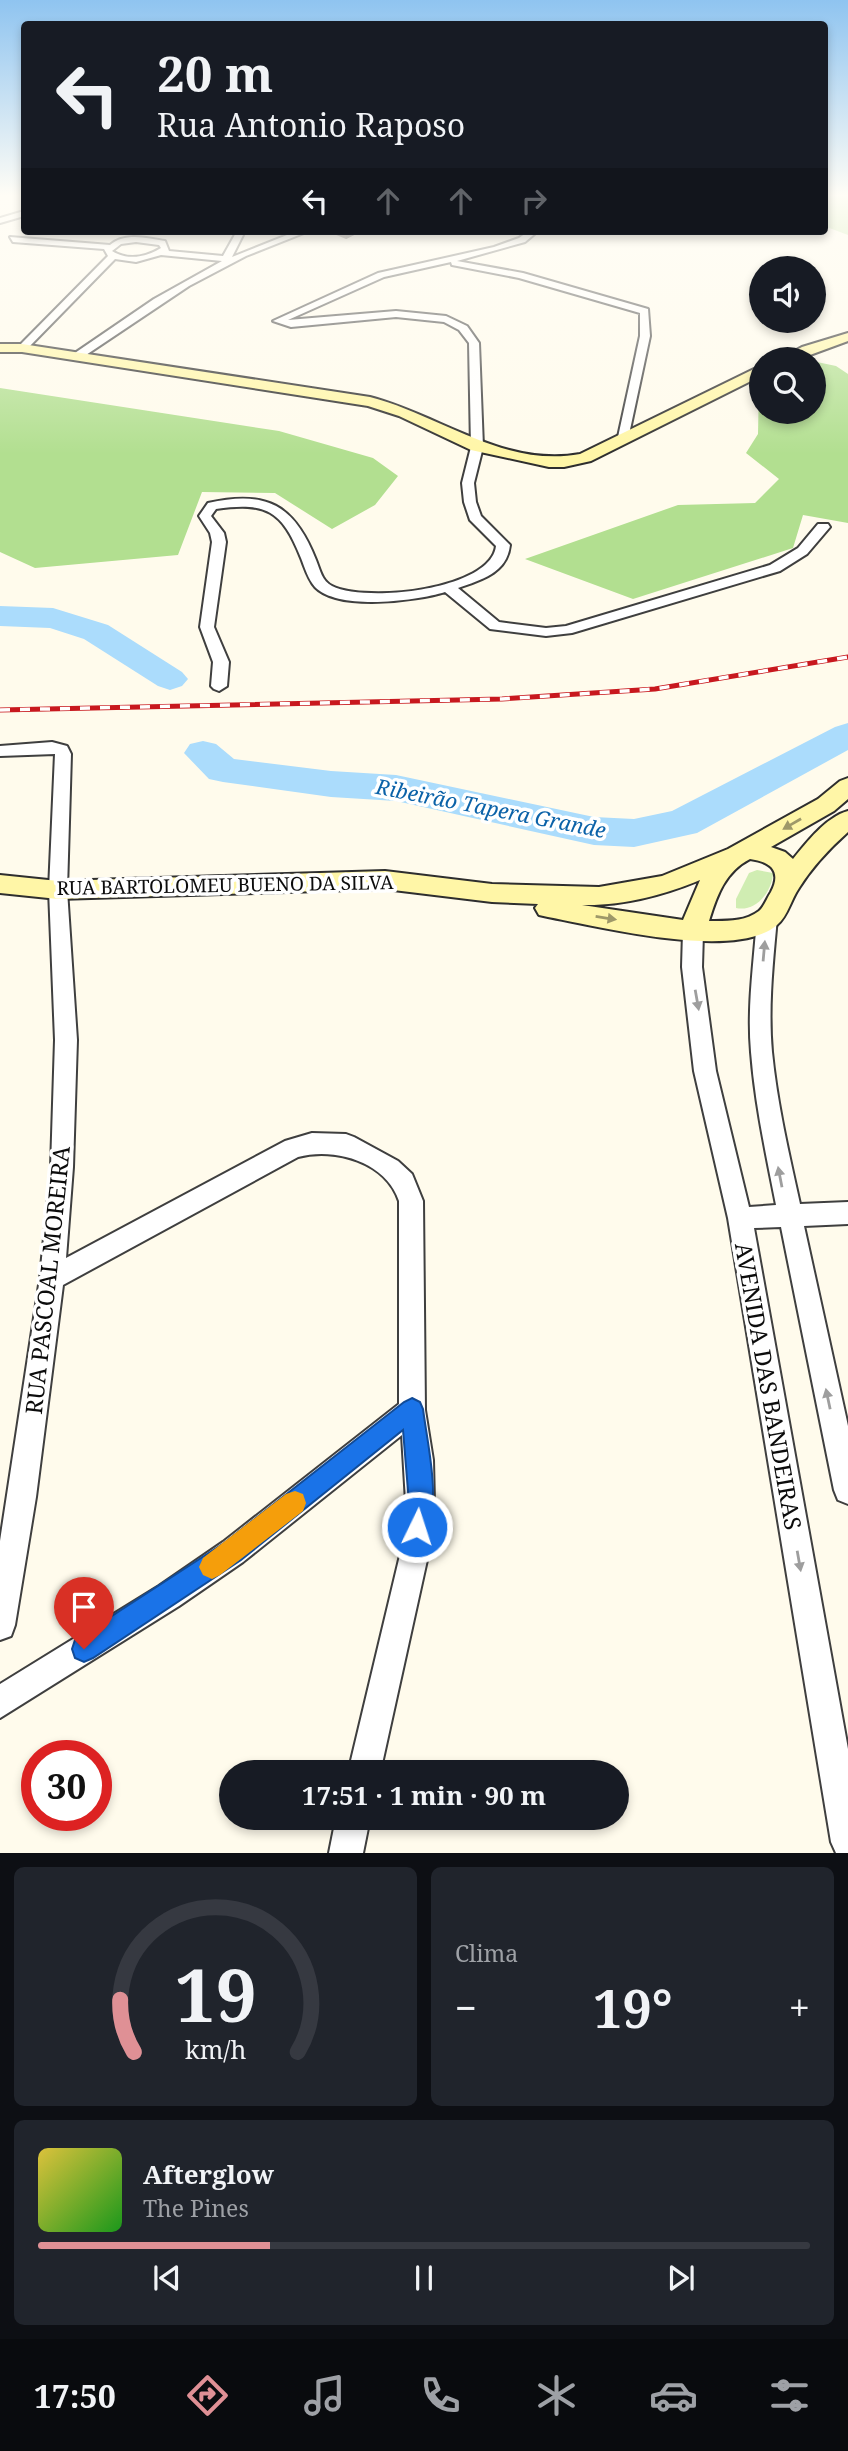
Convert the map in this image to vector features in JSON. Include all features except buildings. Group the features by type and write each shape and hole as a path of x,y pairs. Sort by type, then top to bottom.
{"main road":[{"path":"816,347 848,337"},
{"path":"0,348 22,348 370,402 404,413 477,447 549,462 585,458 749,377"},
{"name":"RUA BARTOLOMEU BUENO DA SILVA","path":"0,884 58,890 385,880 492,893 599,896 666,884 737,854 826,805 848,786"},
{"path":"767,918 789,882 828,834 848,819"},
{"path":"693,932 701,903 715,873 737,854 773,855 784,864 789,873 789,882"},
{"name":"RUA BARTOLOMEU BUENO DA SILVA","path":"492,893 541,907 693,932 746,928 767,918"}],"street":[{"path":"22,348 84,281"},
{"path":"76,357 143,309 190,281"},
{"path":"219,686 221,662 207,627 219,542 217,533 205,516 205,512 212,506 258,501 272,506 285,516 295,529 319,583 336,593 376,600 421,596 448,587 487,572 503,555 503,545 475,517 470,502 468,483 477,447 474,343 463,328 446,319 415,315 291,324 278,321 367,281"},
{"path":"542,281 645,312 645,336 624,437"},
{"path":"448,587 495,626 546,632 567,630 775,568 796,559 808,549 823,527"},
{"path":"0,751 52,747 61,750 63,754 58,890"},
{"name":"RUA PASCOAL MOREIRA","path":"0,1625 22,1497 52,1278 62,1167 66,1040 58,890"},
{"path":"767,918 760,1005 761,1050 769,1115 788,1217 848,1490"},
{"name":"AVENIDA DAS BANDEIRAS","path":"693,932 692,967 705,1071 740,1218 848,1841"},
{"path":"52,1278 293,1148 312,1143 346,1144 390,1167 404,1181 411,1201 412,1409 419,1460 420,1503 415,1551 367,1760"},
{"path":"740,1218 848,1213"},
{"path":"0,1702 169,1596 233,1552 412,1409"},
{"path":"346,1853 351,1830"}],"green space":[{"path":"826,364 836,366 848,374 848,523 803,515 793,548 633,599 525,559 678,505 755,503 779,479 746,453 758,434 758,424 826,424"},
{"path":"0,388 279,431 373,458 398,476 375,505 332,529 275,493 202,492 178,555 35,568 0,552"},
{"path":"757,870 773,873 770,887 756,904 736,908 736,899 749,873"}],"waterway":[{"name":"Ribeirão Tapera Grande","path":"0,616 53,618 96,632 170,679"},
{"name":"Ribeirão Tapera Grande","path":"203,753 223,770 331,784 396,788 594,831 634,833 683,823 848,735"}],"railway":[{"path":"0,710 502,699 655,689 848,657"}],"slow traffic":[{"path":"212,1567 295,1503"}],"route":[{"path":"84,1649 233,1552 412,1409 419,1460 420,1503 417,1527"}]}
